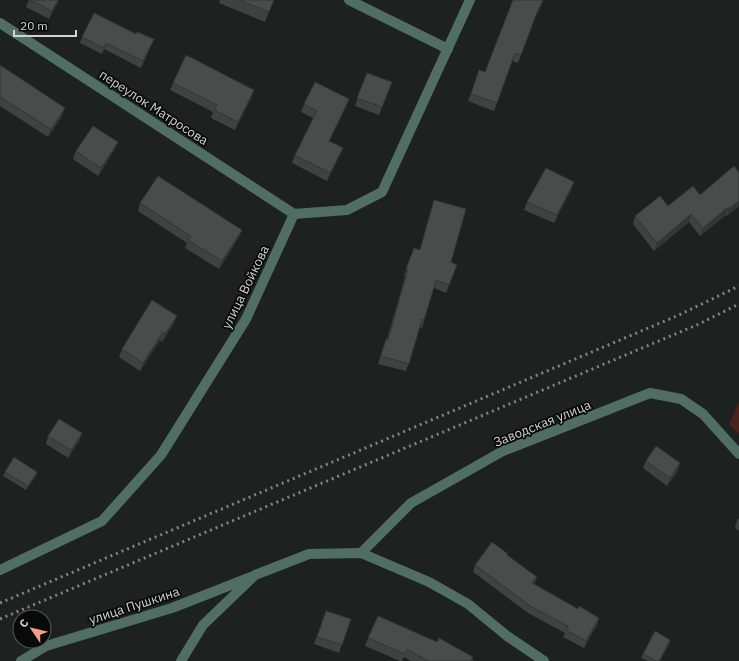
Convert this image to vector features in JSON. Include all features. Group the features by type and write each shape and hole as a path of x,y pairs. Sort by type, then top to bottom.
{"street":[{"path":"349,0 448,49"},
{"path":"294,214 347,210 382,192 470,0"},
{"name":"переулок Матросова","path":"0,23 294,214"},
{"name":"улица Войкова","path":"0,570 102,521 161,455 246,319 294,214"},
{"name":"Заводская улица","path":"361,553 411,503 503,451 650,393 681,399 704,414 739,454"},
{"path":"181,661 203,625 255,575 309,554 361,553 429,582 468,604 507,636 544,661"},
{"name":"улица Пушкина","path":"21,661 46,646 172,608 255,575"}],"shaded area":[{"path":"739,402 739,434 729,424"}],"building":[{"path":"30,0 58,0 52,11"},
{"path":"239,0 274,0 269,12"},
{"path":"513,0 543,0 521,55 515,53 497,103 471,94 479,70 485,72"},
{"path":"94,13 136,34 137,32 154,39 143,61 106,43 104,48 82,37"},
{"path":"186,55 254,90 238,122 214,110 217,105 173,83"},
{"path":"0,65 65,108 51,129 0,97"},
{"path":"367,73 392,82 382,107 357,98"},
{"path":"315,82 349,99 329,141 343,148 330,173 295,155 317,111 304,104"},
{"path":"93,126 118,142 101,168 76,151"},
{"path":"734,166 739,173 739,201 729,209 728,207 703,228 691,214 657,243 635,216 660,196 668,206 693,186 700,195"},
{"path":"546,168 574,182 557,215 527,202"},
{"path":"158,176 242,230 222,261 188,240 191,236 140,203"},
{"path":"434,200 466,209 451,262 457,265 449,285 436,280 424,320 422,319 409,364 381,356 386,339 388,340 408,269 406,269 414,248 420,250"},
{"path":"152,300 177,316 165,334 163,332 143,363 122,349"},
{"path":"59,419 82,433 71,450 48,436"},
{"path":"656,446 680,463 670,478 646,461"},
{"path":"14,457 37,472 28,486 5,472"},
{"path":"492,542 537,577 532,583 578,609 579,606 599,618 586,641 566,630 568,626 530,606 475,565"},
{"path":"326,611 351,619 342,645 317,637"},
{"path":"378,616 437,642 439,638 473,657 471,660 474,661 428,661 407,649 405,654 368,638"},
{"path":"655,631 670,640 659,661 656,661 643,654"}],"railway":[{"path":"0,603 679,315 739,286"},
{"path":"0,619 699,324 739,304"}]}
